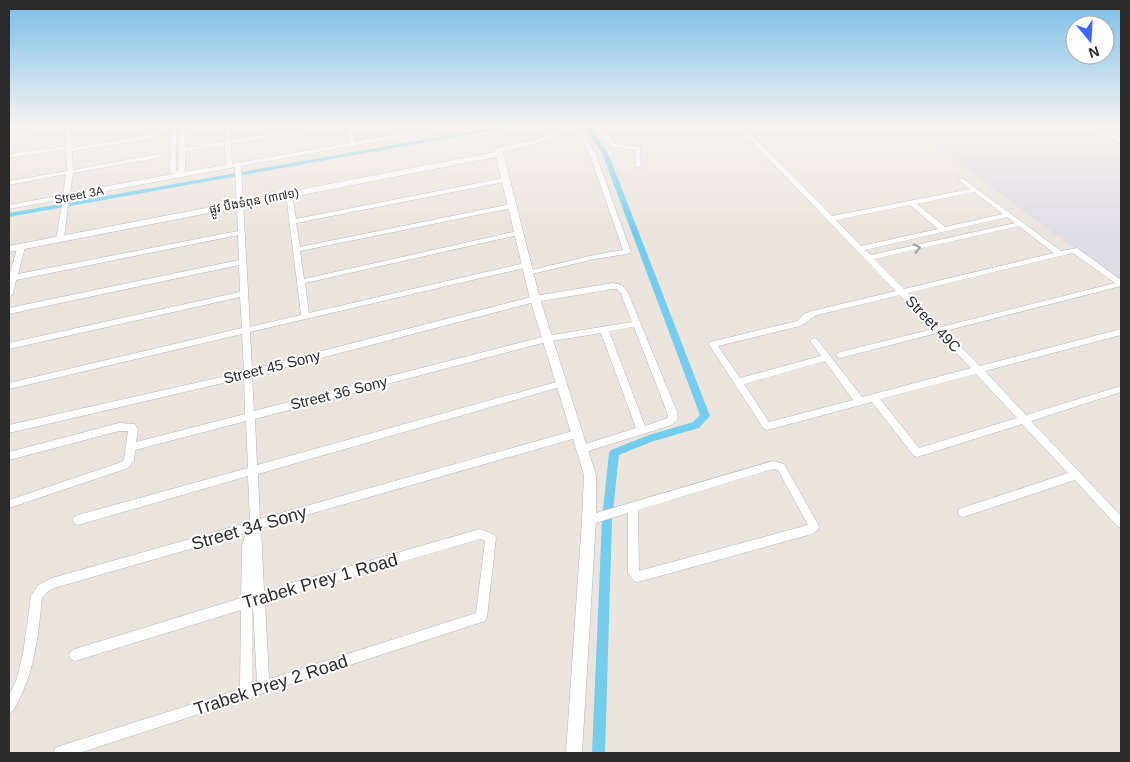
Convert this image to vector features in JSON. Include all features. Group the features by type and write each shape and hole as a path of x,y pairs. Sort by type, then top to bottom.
{"street":[{"path":"60,239 70,172 70,163"},
{"path":"9,183 122,163"},
{"path":"173,163 173,170 178,175 182,169 182,163"},
{"path":"229,163 229,167"},
{"name":"Street 3A","path":"9,207 65,203 178,175 262,163"},
{"name":"ផ្លូវ បឹងទំពុន (៣៧១)","path":"9,249 454,163"},
{"path":"501,163 526,269 546,339 590,476 593,518 574,753"},
{"path":"9,386 305,316 526,269 594,256 627,252 597,163"},
{"name":"Street 49C","path":"775,163 979,371 1121,523"},
{"path":"238,167 263,688"},
{"path":"292,222 504,180"},
{"path":"962,180 1059,253"},
{"path":"830,219 975,190"},
{"path":"289,194 305,316"},
{"path":"911,202 943,230 960,238"},
{"path":"296,250 511,206"},
{"path":"859,249 1009,215"},
{"path":"869,258 1021,224"},
{"path":"943,230 948,241"},
{"path":"12,278 241,232"},
{"path":"300,282 518,233"},
{"path":"9,294 21,247"},
{"path":"1121,284 1074,250 815,313 807,316 800,323 713,344 767,426 1121,332"},
{"path":"9,312 242,262"},
{"path":"840,355 1121,284"},
{"name":"Street 45 Sony","path":"9,429 247,374 535,299 613,286 619,287 624,293 635,324"},
{"path":"9,346 244,294"},
{"path":"582,449 642,431 673,419 672,412 635,324"},
{"name":"Street 36 Sony","path":"132,447 546,339 635,324"},
{"path":"604,329 642,431"},
{"path":"814,341 860,402"},
{"path":"737,382 826,358"},
{"path":"78,520 560,384"},
{"path":"874,398 917,453 1121,389"},
{"path":"9,456 128,425 132,426 133,430 132,447 129,460 125,465 9,504"},
{"name":"Street 34 Sony","path":"9,707 25,677 37,596 42,589 52,583 576,434"},
{"path":"593,518 773,465 781,467 814,527 808,531 638,577 634,573 629,508"},
{"path":"963,512 1077,475"},
{"path":"246,693 246,546 254,526"},
{"name":"Trabek Prey 1 Road","path":"75,655 260,598 480,534 491,538 481,617"},
{"name":"Trabek Prey 2 Road","path":"60,753 481,617"}],"shaded area":[{"path":"958,163 1121,163 1121,283"}],"waterway":[{"path":"9,215 306,163"},
{"path":"599,753 607,520 614,453 649,439 696,425 705,416 609,163"}]}
